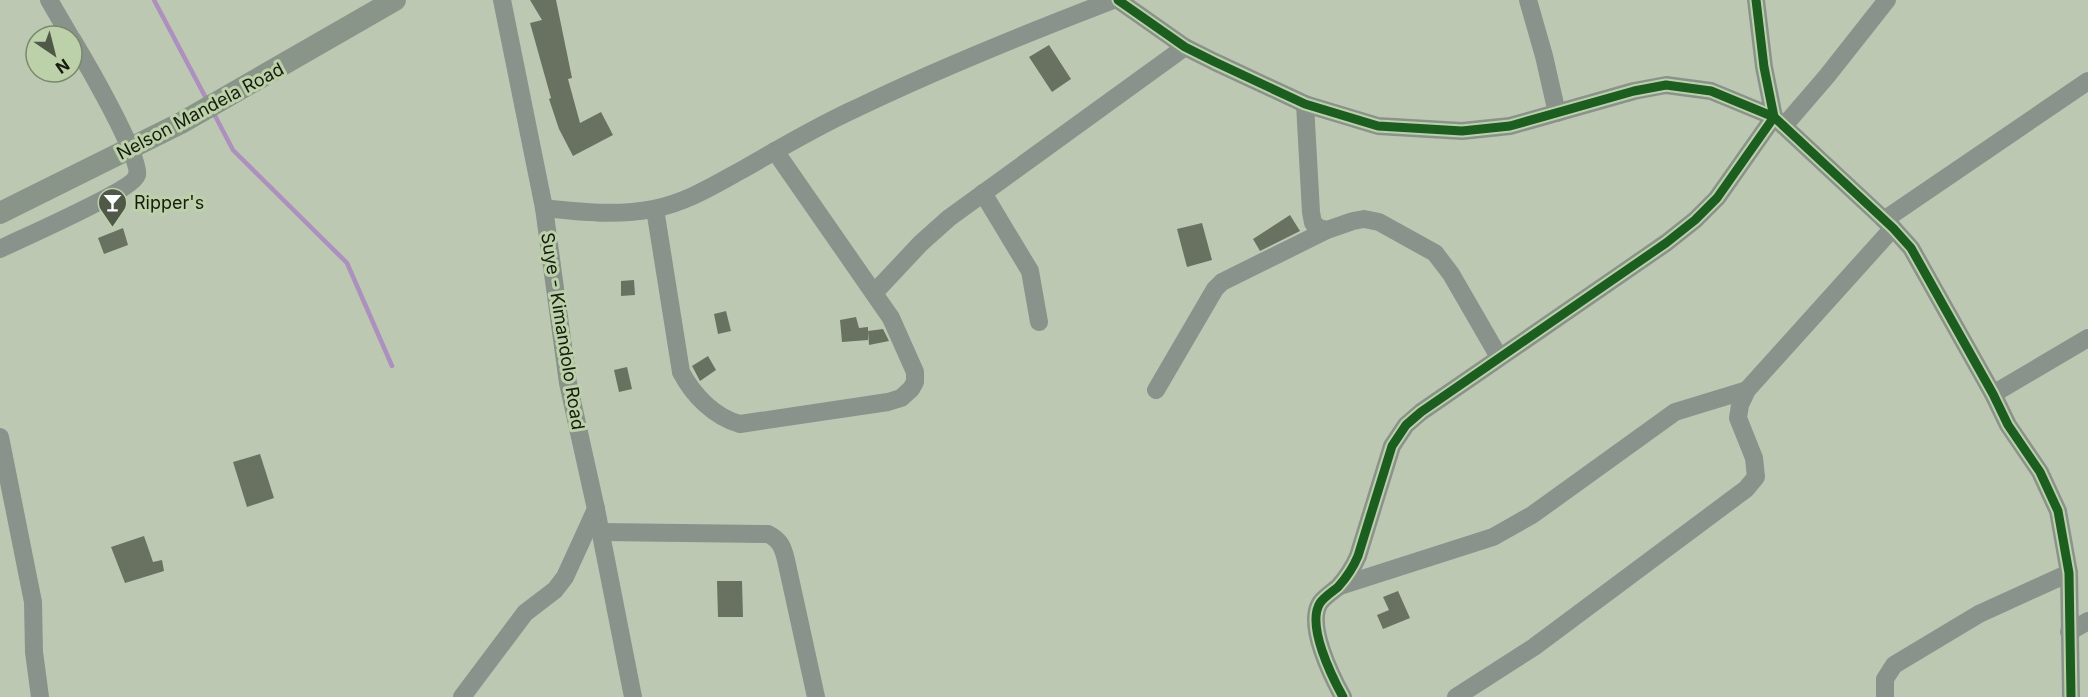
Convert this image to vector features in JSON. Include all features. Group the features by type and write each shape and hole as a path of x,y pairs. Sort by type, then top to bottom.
{"main road":[{"name":"Nelson Mandela Road","path":"0,213 181,123 395,0"}],"street":[{"path":"49,0 63,24"},
{"name":"Suye - Kimandolo Road","path":"502,0 544,208 568,383 633,697"},
{"path":"544,208 587,213 623,213 655,209 699,194 857,108 956,64 1113,0"},
{"path":"1119,0 1185,47 1305,104 1378,126 1462,131 1510,126 1634,91 1666,85 1711,91 1779,122 1911,248 2008,425 2040,472 2058,511 2069,573 2071,697"},
{"path":"1528,0 1557,113"},
{"path":"1756,0 1764,67 1779,122"},
{"path":"1343,697 1326,663 1316,620 1320,603 1351,572 1392,446 1406,425 1499,357 1666,243 1695,220 1717,198 1779,122 1834,68 1887,0"},
{"path":"874,293 921,243 949,219 1185,47"},
{"path":"0,249 131,184 136,178 138,173 131,148 84,61"},
{"path":"1456,697 1534,647 1746,489 1755,477 1754,458 1738,417 1740,405 1747,390 1888,224 2088,81"},
{"path":"1305,104 1311,212 1313,223 1327,230"},
{"path":"655,209 681,372 695,393 716,414 740,424 888,402 901,398 915,382 915,372 891,318 775,151"},
{"path":"984,193 1030,271 1039,322"},
{"path":"1156,390 1215,289 1222,282 1327,230 1364,219 1379,222 1435,253 1451,274 1499,357"},
{"path":"1993,394 2088,338"},
{"path":"1338,587 1493,537 1532,515 1675,412 1747,390"},
{"path":"0,437 33,602 34,652 40,697"},
{"path":"462,697 525,613 560,584 596,510"},
{"path":"600,532 768,534 777,538 786,560 816,697"},
{"path":"1885,697 1885,679 1894,665 1979,614 2069,573"},
{"path":"2069,632 2088,621"}],"building":[{"path":"530,0 556,0 572,78 568,79 580,123 601,112 613,135 573,156 559,129 549,99 551,98 530,23 542,20"},
{"path":"1049,45 1071,79 1052,92 1029,57"},
{"path":"1290,215 1300,231 1260,251 1253,239"},
{"path":"1202,223 1212,260 1187,267 1177,229"},
{"path":"123,228 128,245 104,254 98,238"},
{"path":"634,280 635,295 621,296 621,281"},
{"path":"726,311 731,331 718,334 714,314"},
{"path":"856,317 859,328 868,327 868,340 842,342 840,320"},
{"path":"883,329 889,341 869,345 868,331"},
{"path":"708,356 716,370 700,381 692,366"},
{"path":"627,367 632,389 619,392 614,370"},
{"path":"260,454 274,498 247,507 233,462"},
{"path":"144,536 153,562 162,560 164,571 125,583 111,547"},
{"path":"717,581 742,581 743,617 718,617"},
{"path":"1398,591 1410,618 1383,629 1377,615 1389,610 1383,597"}],"waterway":[{"path":"154,0 208,102"},
{"path":"213,112 233,150 347,263 392,366"}],"cycle path":[{"path":"1118,0 1185,47 1215,62 1305,104 1378,126 1462,131 1510,126 1634,91 1666,85 1711,91 1774,117 1893,228 1911,248 2008,425 2040,472 2058,511 2069,573 2071,697"},
{"path":"1343,697 1322,651 1316,624 1317,613 1320,603 1338,587 1350,572 1358,556 1392,446 1406,425 1421,412 1666,243 1695,220 1717,198 1774,117 1764,67 1756,0"}],"place":[{"name":"Ripper's","path":"113,228"}]}
